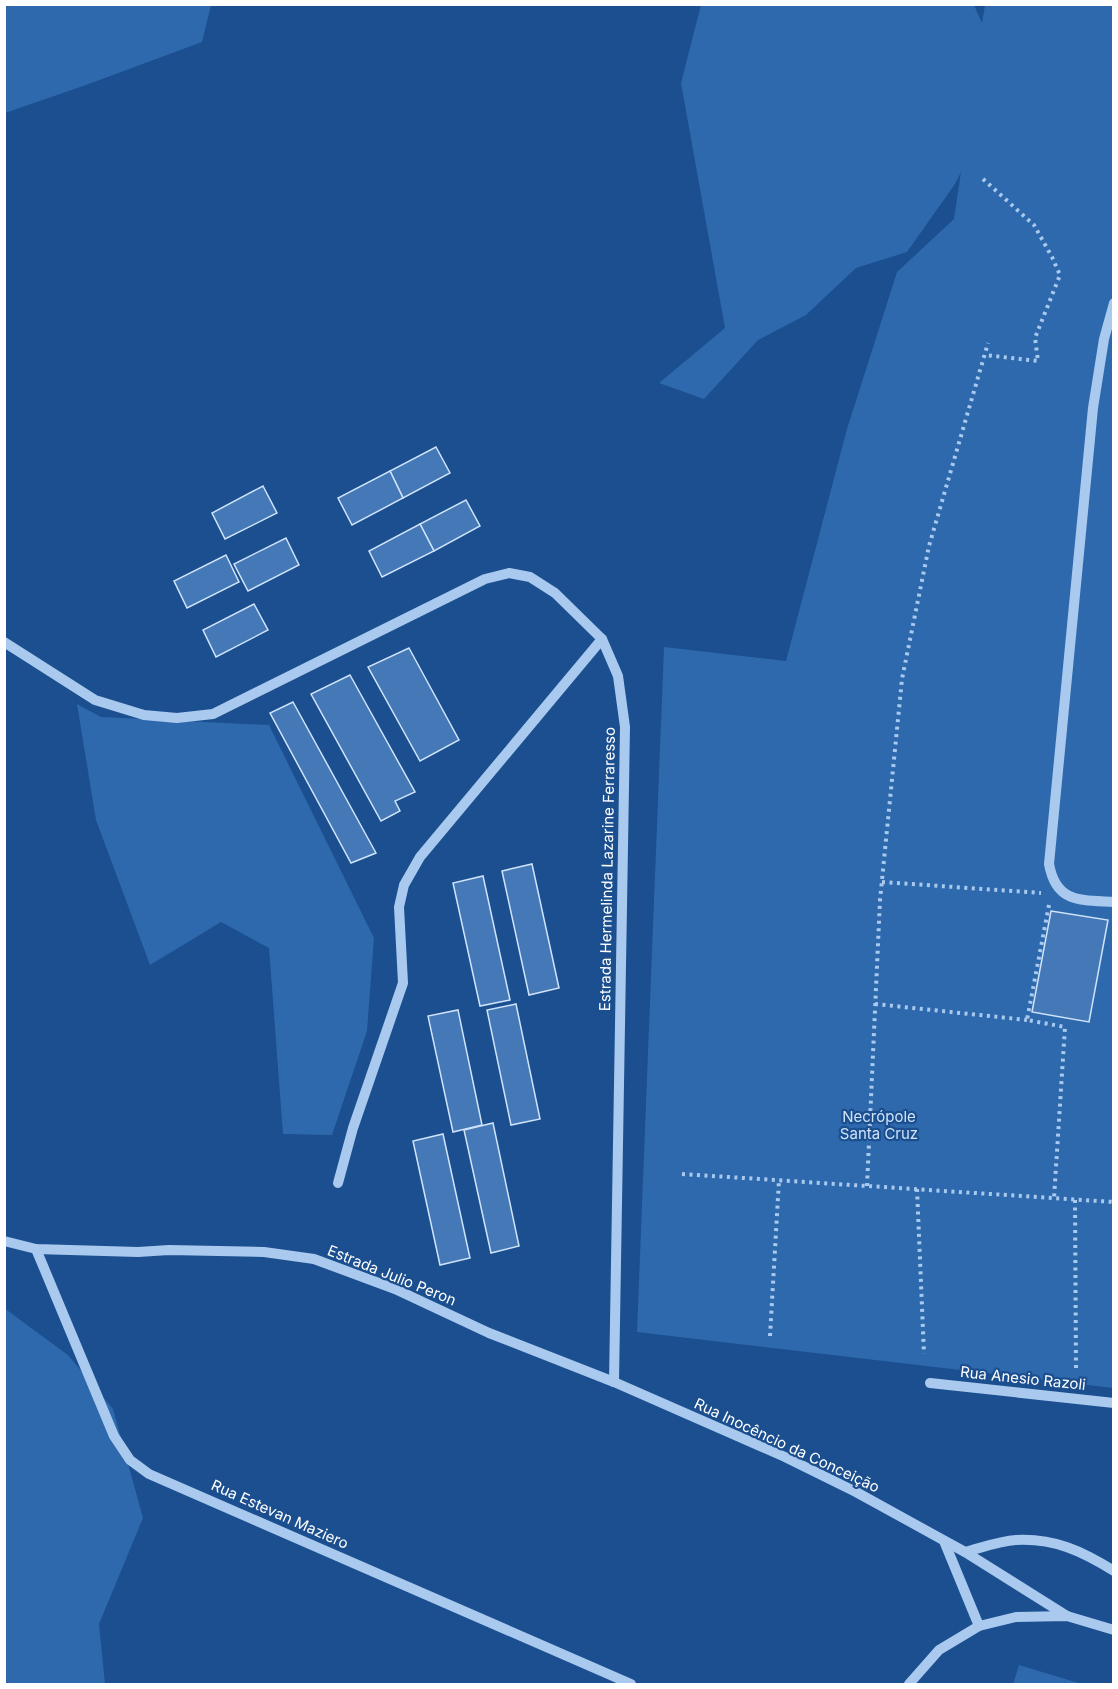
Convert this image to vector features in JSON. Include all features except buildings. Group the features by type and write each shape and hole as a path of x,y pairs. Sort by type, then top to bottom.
{"street":[{"path":"1113,303 1104,339 1092,420 1049,864 1052,881 1064,894 1080,900 1113,902"},
{"name":"Estrada Hermelinda Lazarine Ferraresso","path":"4,642 95,700 144,715 177,717 213,714 485,579 509,573 530,577 555,592 602,639 618,676 626,727 614,1382"},
{"path":"338,1183 353,1128 403,983 399,907 404,885 420,857 602,639"},
{"name":"Estrada Julio Peron","path":"4,1241 36,1249 138,1252 264,1251 314,1259 395,1289 489,1333 614,1382"},
{"name":"Rua Estevan Maziero","path":"36,1249 114,1436 130,1460 149,1474 631,1684"},
{"name":"Rua Inocêncio da Conceição","path":"614,1382 785,1457 856,1492 965,1552 1067,1616"},
{"name":"Rua Anesio Razoli","path":"930,1383 1113,1403"},
{"path":"965,1552 1015,1540 1052,1542 1085,1553 1113,1570"},
{"path":"944,1541 979,1626"},
{"path":"909,1684 939,1650 979,1626 1016,1617 1067,1616 1113,1630"}],"path":[{"path":"983,179 1034,225 1053,256 1060,275 1035,338 1038,361 985,355"},
{"path":"867,1186 882,882 902,679 929,546 988,343"},
{"path":"882,882 1045,895"},
{"path":"1027,1020 1051,897"},
{"path":"875,1004 1027,1020 1065,1027 1054,1198"},
{"path":"682,1174 1113,1202"},
{"path":"770,1336 779,1180"},
{"path":"917,1189 924,1354"},
{"path":"1075,1200 1076,1371"}],"green space":[{"path":"4,5 211,5 202,42 5,113"},
{"name":"Necrópole Santa Cruz","path":"701,5 974,5 982,23 985,5 1113,5 1113,1388 637,1332 664,647 786,661 847,429 897,272 954,219 961,172 907,252 856,268 806,315 758,340 704,399 659,383 725,328 681,83"},
{"path":"77,704 101,717 269,725 374,938 367,1031 332,1135 283,1134 269,948 221,922 150,965 96,820"},
{"path":"4,1308 68,1355 113,1409 143,1518 99,1624 105,1684 5,1684"},
{"path":"1019,1665 1082,1684 1013,1684"}]}
